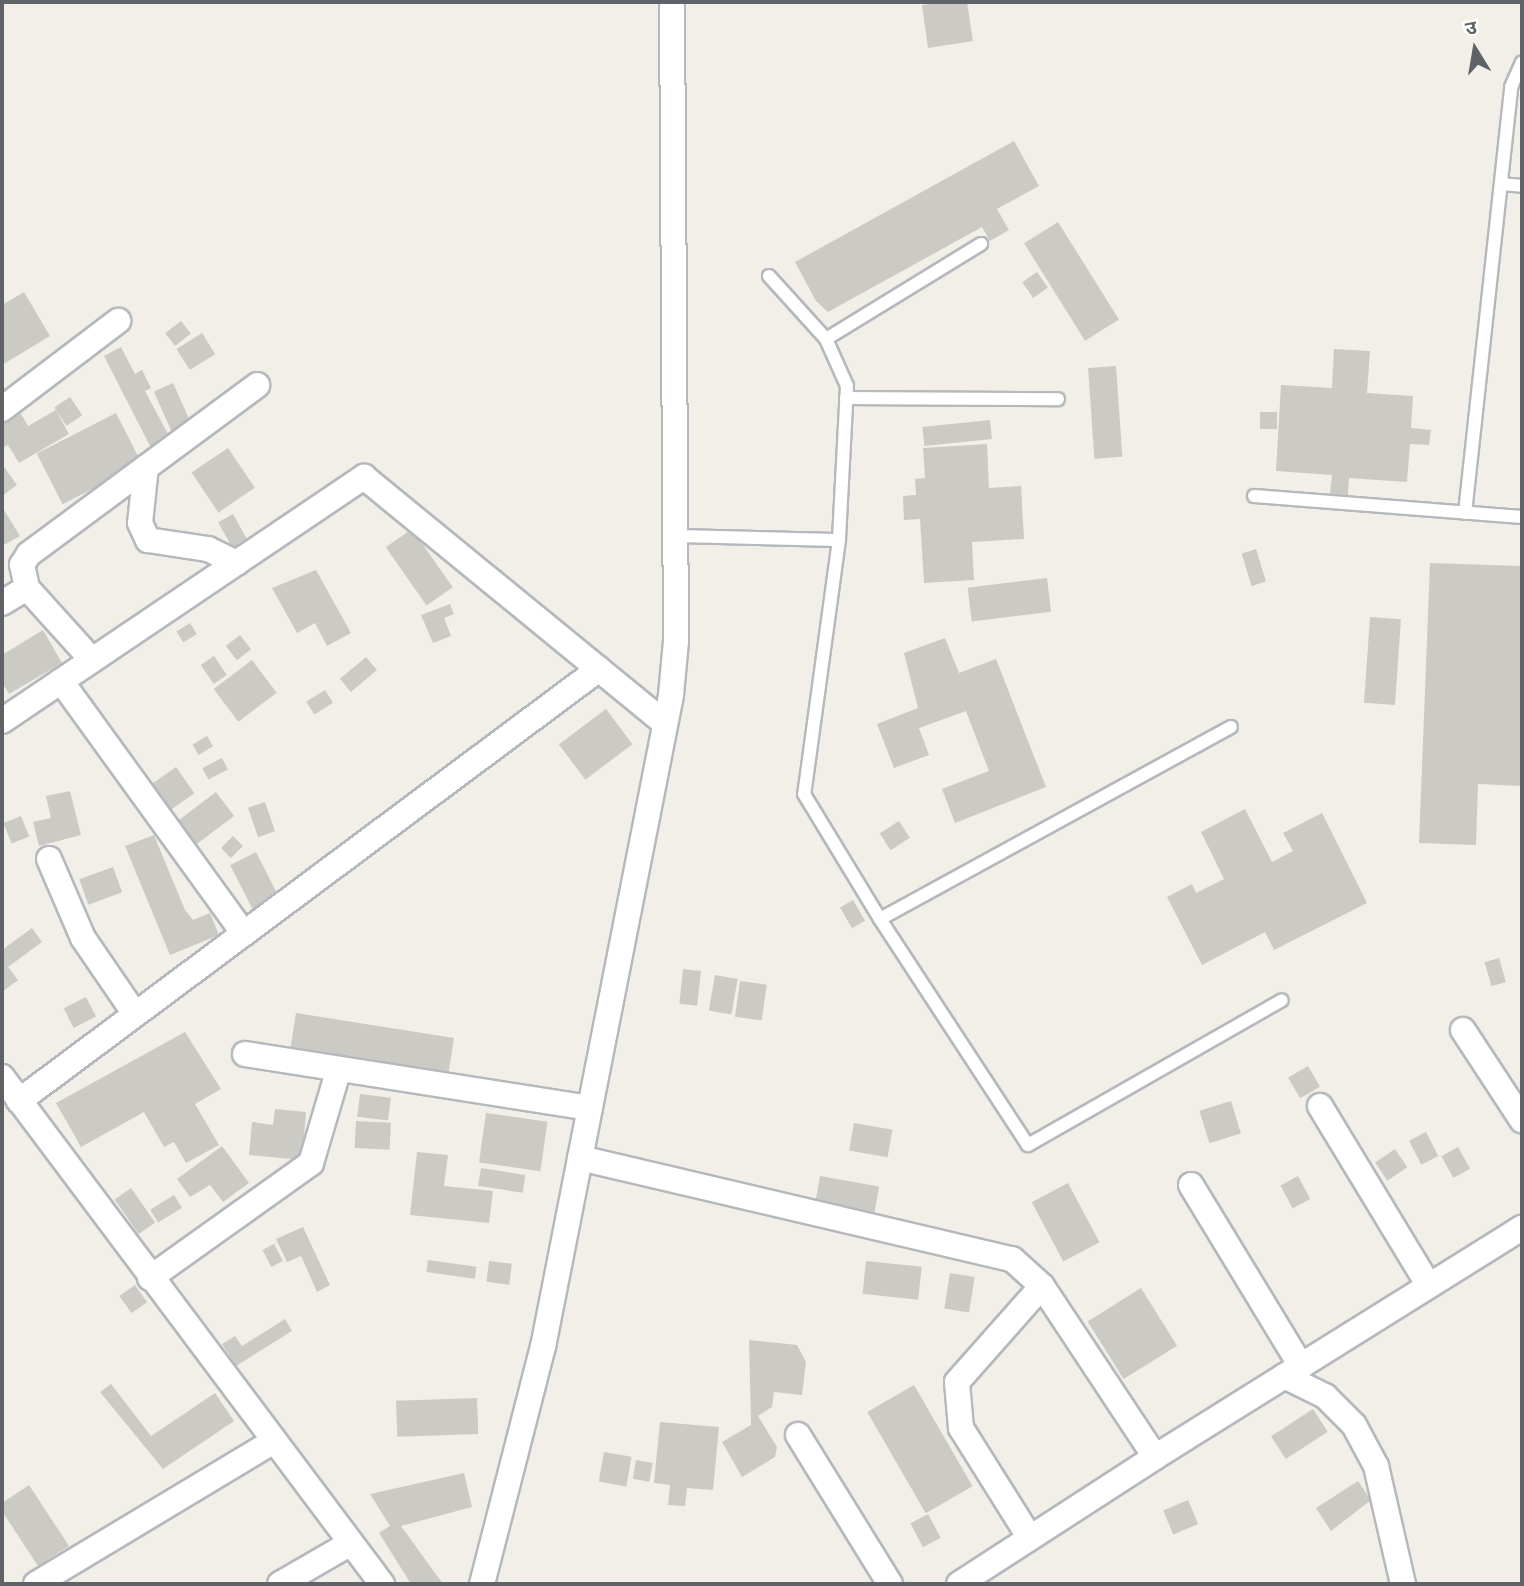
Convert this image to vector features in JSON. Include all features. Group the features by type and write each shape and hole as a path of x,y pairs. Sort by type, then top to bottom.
{"street":[{"path":"482,1584 543,1347 665,723 676,641 672,2"},
{"path":"2,409 118,321"},
{"path":"92,660 27,588 22,565 30,554 257,385"},
{"path":"146,467 141,523 148,540 208,549 237,562"},
{"path":"2,720 364,477 665,723"},
{"path":"2,603 27,588"},
{"path":"19,1101 599,669"},
{"path":"61,681 244,934"},
{"path":"49,859 83,938 135,1014"},
{"path":"1463,1030 1522,1120"},
{"path":"245,1054 338,1072 590,1108"},
{"path":"150,1278 311,1163 338,1072"},
{"path":"2,1077 150,1278 382,1584"},
{"path":"1320,1107 1429,1286"},
{"path":"580,1158 1012,1259 1042,1286 1155,1457"},
{"path":"1191,1185 1293,1371 1325,1396 1354,1425 1376,1465 1403,1584"},
{"path":"959,1584 1155,1457 1522,1228"},
{"path":"1030,1538 961,1428 957,1382 1042,1286"},
{"path":"798,1434 890,1584"},
{"path":"36,1584 274,1441"},
{"path":"280,1584 351,1543"}],"lane":[{"path":"1465,513 1511,87 1522,62"},
{"path":"1501,184 1522,186"},
{"path":"826,340 981,244"},
{"path":"769,276 826,340 846,398 839,540 804,794 880,919 1028,1145 1282,1000"},
{"path":"846,398 1058,399"},
{"path":"1254,496 1522,517"},
{"path":"675,536 839,540"},
{"path":"880,919 1231,727"}],"building":[{"path":"967,2 973,41 928,48 922,5"},
{"path":"1014,141 1039,186 997,209 1009,230 990,241 982,227 828,312 816,301 795,262"},
{"path":"1058,222 1119,320 1085,341 1024,243"},
{"path":"1037,272 1048,288 1033,298 1022,282"},
{"path":"24,292 50,336 2,365 2,305"},
{"path":"181,321 191,334 175,346 165,333"},
{"path":"202,333 215,354 190,370 177,349"},
{"path":"121,347 135,374 142,370 151,388 145,391 169,436 150,446 104,356"},
{"path":"1334,349 1370,351 1367,393 1413,396 1411,428 1431,430 1429,445 1410,444 1407,482 1349,478 1348,495 1330,494 1332,475 1276,471 1281,385 1332,388"},
{"path":"1116,366 1122,457 1094,459 1088,368"},
{"path":"173,383 191,424 172,433 154,392"},
{"path":"70,397 82,415 67,426 54,408"},
{"path":"18,409 28,426 56,410 69,434 19,463 8,445 2,448 2,418"},
{"path":"1260,412 1277,412 1277,429 1260,429"},
{"path":"116,413 142,464 63,504 37,453"},
{"path":"990,420 992,439 924,446 922,427"},
{"path":"987,444 989,488 1021,486 1024,539 972,542 974,580 924,583 920,519 904,520 903,496 916,495 915,479 925,478 923,448"},
{"path":"228,448 255,488 218,512 192,473"},
{"path":"2,464 17,485 2,496"},
{"path":"4,510 20,536 2,546 2,511"},
{"path":"233,514 249,543 234,551 218,522"},
{"path":"412,529 453,587 427,606 386,547"},
{"path":"1256,549 1266,582 1252,586 1242,553"},
{"path":"1430,563 1522,566 1522,786 1478,784 1476,845 1419,843"},
{"path":"316,570 351,633 327,646 315,623 297,633 272,588"},
{"path":"1047,578 1051,612 972,621 968,588"},
{"path":"450,604 454,614 444,618 451,636 433,643 421,615"},
{"path":"1370,617 1401,619 1395,705 1364,703"},
{"path":"190,623 197,634 183,643 176,631"},
{"path":"43,630 62,663 9,694 2,682 2,655"},
{"path":"240,635 251,649 237,660 226,646"},
{"path":"945,638 959,673 996,659 1046,787 955,823 942,789 989,771 966,711 919,728 929,755 894,768 877,724 918,708 904,653"},
{"path":"214,656 227,675 214,684 201,665"},
{"path":"366,657 377,670 351,692 340,679"},
{"path":"252,660 277,693 238,722 214,689"},
{"path":"325,690 333,703 314,714 306,702"},
{"path":"606,709 632,744 585,780 559,745"},
{"path":"207,736 213,746 199,755 192,745"},
{"path":"222,758 228,770 208,780 202,768"},
{"path":"176,767 194,793 167,812 149,786"},
{"path":"70,791 81,835 39,846 33,822 51,818 46,796"},
{"path":"216,792 234,816 189,850 171,826"},
{"path":"265,802 275,831 258,837 248,808"},
{"path":"1245,809 1272,862 1293,851 1283,833 1322,813 1367,903 1274,950 1265,932 1202,965 1167,897 1192,884 1196,893 1224,879 1201,832"},
{"path":"21,816 29,836 12,844 3,823"},
{"path":"899,821 910,838 891,850 880,834"},
{"path":"154,835 185,910 193,920 210,913 219,935 170,955 125,846"},
{"path":"233,836 243,846 231,858 221,848"},
{"path":"256,852 279,897 253,911 230,865"},
{"path":"113,867 122,892 88,905 79,879"},
{"path":"853,900 865,921 852,928 840,908"},
{"path":"32,928 42,942 8,967 18,980 2,992 2,950"},
{"path":"1499,958 1506,982 1491,986 1485,962"},
{"path":"683,969 701,971 697,1006 679,1004"},
{"path":"715,975 738,979 731,1014 709,1010"},
{"path":"740,981 767,985 762,1020 735,1017"},
{"path":"86,997 96,1017 74,1028 64,1008"},
{"path":"296,1013 454,1038 447,1081 289,1055"},
{"path":"185,1032 221,1089 195,1104 219,1145 186,1163 174,1142 164,1147 144,1112 81,1147 56,1103"},
{"path":"1308,1066 1320,1087 1300,1098 1288,1078"},
{"path":"360,1094 391,1098 388,1121 357,1117"},
{"path":"1231,1101 1241,1134 1209,1143 1199,1111"},
{"path":"275,1109 306,1112 302,1160 249,1155 252,1122 273,1125"},
{"path":"486,1113 547,1122 540,1171 479,1163"},
{"path":"356,1121 391,1123 390,1150 355,1148"},
{"path":"854,1123 892,1130 888,1157 849,1151"},
{"path":"1426,1132 1438,1156 1421,1165 1409,1141"},
{"path":"222,1146 249,1183 223,1202 210,1185 190,1197 177,1179"},
{"path":"1458,1147 1470,1169 1454,1178 1441,1156"},
{"path":"1395,1149 1407,1167 1387,1181 1375,1162"},
{"path":"417,1152 448,1155 444,1186 493,1191 489,1223 410,1215"},
{"path":"481,1168 525,1175 523,1193 478,1186"},
{"path":"820,1176 879,1186 874,1216 815,1206"},
{"path":"1298,1176 1310,1199 1293,1208 1280,1185"},
{"path":"1068,1183 1099,1242 1063,1261 1032,1202"},
{"path":"131,1188 155,1222 139,1234 115,1199"},
{"path":"174,1195 182,1208 158,1223 150,1210"},
{"path":"303,1227 330,1285 317,1292 301,1256 287,1262 276,1239"},
{"path":"274,1244 283,1261 271,1267 263,1250"},
{"path":"428,1260 477,1267 475,1279 426,1272"},
{"path":"489,1261 512,1264 509,1285 486,1282"},
{"path":"866,1261 922,1267 918,1300 863,1294"},
{"path":"950,1273 975,1277 969,1312 944,1309"},
{"path":"135,1285 147,1302 131,1313 119,1296"},
{"path":"1141,1288 1177,1346 1124,1379 1088,1321"},
{"path":"285,1319 292,1331 236,1366 222,1344 235,1336 242,1346"},
{"path":"749,1340 797,1345 806,1362 802,1395 774,1392 772,1407 758,1416 777,1447 775,1457 742,1477 722,1442 751,1425"},
{"path":"111,1384 151,1436 215,1393 234,1421 163,1469 100,1392"},
{"path":"914,1385 973,1486 926,1513 867,1412"},
{"path":"477,1398 478,1434 397,1437 396,1401"},
{"path":"1313,1409 1328,1432 1286,1459 1271,1436"},
{"path":"660,1422 719,1427 713,1490 687,1488 685,1506 668,1505 670,1485 654,1483"},
{"path":"604,1452 632,1457 626,1486 599,1482"},
{"path":"636,1460 653,1463 649,1482 633,1479"},
{"path":"464,1473 472,1507 401,1526 443,1584 411,1584 379,1533 390,1526 370,1494"},
{"path":"1358,1481 1371,1500 1331,1531 1316,1508"},
{"path":"29,1485 69,1546 38,1566 2,1511 2,1503"},
{"path":"1188,1500 1198,1524 1173,1534 1163,1511"},
{"path":"928,1514 941,1538 923,1547 910,1523"}]}
